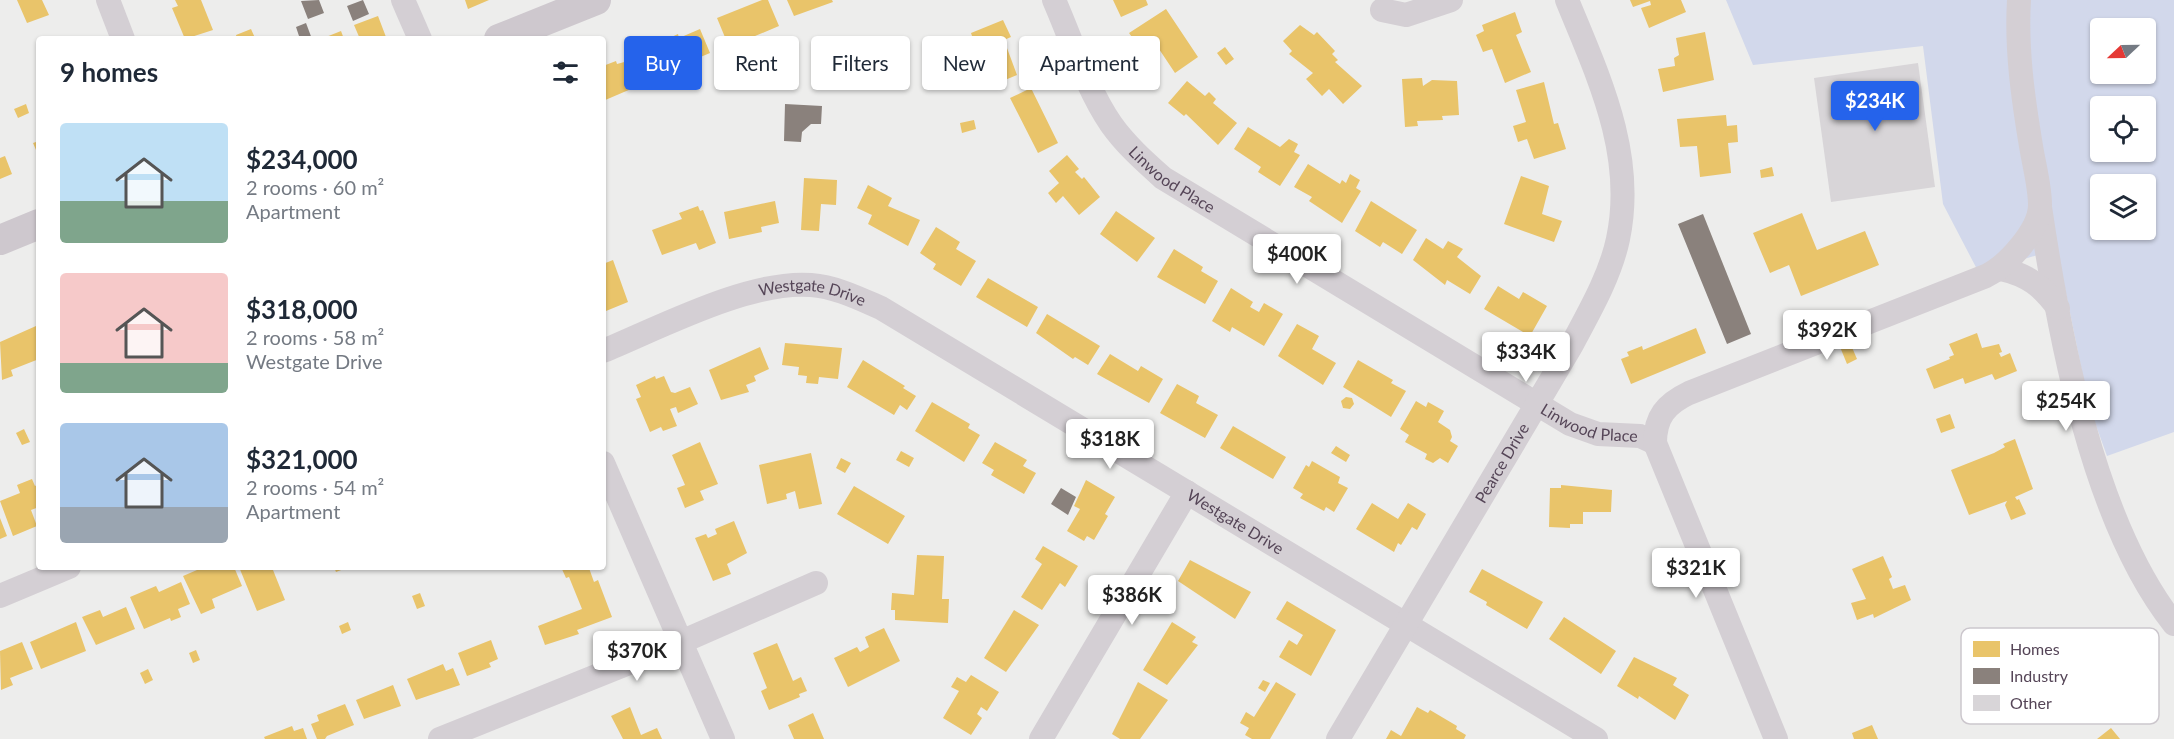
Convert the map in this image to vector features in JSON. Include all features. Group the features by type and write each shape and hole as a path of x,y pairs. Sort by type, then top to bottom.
{"main road":[{"path":"506,36 596,0"},
{"path":"0,240 36,225"}],"street":[{"path":"108,0 122,36"},
{"path":"403,0 419,36"},
{"name":"Linwood Place","path":"1054,0 1084,70 1111,123 1125,142 1163,178 1582,430 1598,434 1640,436 1655,443 1655,429 1659,417 1681,397 1994,272"},
{"path":"1382,10 1406,15 1451,0"},
{"name":"Pearce Drive","path":"1338,739 1538,405 1602,285 1618,239 1622,174 1612,116 1567,0"},
{"path":"2019,0 2020,63 2040,207 2080,405 2110,505 2149,591 2174,624"},
{"path":"1994,272 2023,243 2040,207"},
{"path":"1994,272 2017,273 2038,284 2059,310"},
{"name":"Westgate Drive","path":"606,350 753,290 810,285 843,291 880,308 1596,739"},
{"path":"1655,443 1776,739"},
{"path":"606,469 723,739"},
{"path":"1041,739 1187,492"},
{"path":"0,596 62,570"},
{"path":"440,739 681,642 816,583"}],"shaded area":[{"path":"1726,0 2174,0 2174,432 2107,456 2089,406 2057,249 1979,273 1943,204 1923,46 1753,65"}],"building: Homes":[{"path":"17,0 42,0 49,15 27,23"},
{"path":"175,0 201,0 213,30 194,36 184,36 172,8 178,6"},
{"path":"465,0 489,0 468,9"},
{"path":"762,0 768,0 779,26 755,36 724,36 717,18"},
{"path":"787,0 832,0 833,2 794,16"},
{"path":"1113,0 1146,0 1148,5 1121,17"},
{"path":"1630,0 1681,0 1686,12 1649,28 1641,8 1651,5 1650,1 1633,7"},
{"path":"1166,9 1198,57 1175,73 1160,50 1160,36 1131,36 1129,33"},
{"path":"1515,12 1522,32 1516,35 1531,72 1505,83 1492,49 1483,52 1476,35 1484,31 1482,25"},
{"path":"378,16 386,36 359,36 354,25"},
{"path":"1003,20 1011,37 1007,39 1007,36 972,36 971,33"},
{"path":"1300,25 1314,35 1317,32 1335,51 1332,54 1338,60 1335,62 1362,86 1343,104 1329,89 1322,96 1306,79 1313,73 1289,54 1292,51 1283,41"},
{"path":"251,29 254,36 236,36"},
{"path":"700,29 710,53 702,56 702,36 684,36"},
{"path":"341,31 343,36 328,36"},
{"path":"1705,32 1714,80 1663,92 1658,69 1675,66 1674,58 1679,55 1676,38"},
{"path":"1225,47 1234,59 1226,65 1217,53"},
{"path":"1007,48 1017,75 1007,79"},
{"path":"616,61 617,64 624,62 624,90 629,90 606,100 606,65"},
{"path":"1422,78 1423,86 1432,80 1457,81 1459,115 1442,116 1443,120 1417,121 1418,126 1405,127 1402,79"},
{"path":"1187,81 1205,96 1209,92 1216,99 1213,103 1237,123 1218,145 1186,114 1184,116 1168,103"},
{"path":"1544,82 1554,124 1558,123 1566,149 1534,159 1527,139 1518,142 1513,126 1526,122 1516,90"},
{"path":"1032,90 1058,143 1038,153 1010,98"},
{"path":"26,104 29,113 18,118 14,109"},
{"path":"1726,115 1727,126 1737,125 1738,142 1728,143 1731,173 1700,177 1697,146 1680,147 1677,119"},
{"path":"974,120 976,129 962,133 960,123"},
{"path":"1248,127 1280,147 1289,139 1298,144 1294,152 1300,155 1280,186 1258,172 1261,167 1234,149"},
{"path":"1067,155 1079,169 1075,172 1082,179 1084,177 1100,197 1079,215 1063,196 1056,203 1048,193 1059,183 1049,171"},
{"path":"5,156 12,174 0,179 0,158"},
{"path":"1308,164 1340,184 1342,180 1346,183 1350,174 1360,180 1356,188 1361,191 1342,223 1309,201 1312,197 1294,187"},
{"path":"1772,167 1774,176 1761,178 1760,170"},
{"path":"1521,176 1549,186 1542,214 1562,221 1554,242 1504,224"},
{"path":"804,178 837,180 836,205 821,204 819,231 801,230"},
{"path":"868,185 892,198 888,206 920,220 908,246 868,224 872,215 857,208"},
{"path":"775,201 779,223 761,227 762,232 729,239 724,212"},
{"path":"1371,201 1417,230 1402,254 1383,242 1380,247 1355,231"},
{"path":"698,206 700,211 703,210 716,243 699,250 696,243 662,255 652,230 682,219 679,213"},
{"path":"1116,211 1155,238 1137,262 1100,234"},
{"path":"1802,213 1817,250 1865,231 1879,265 1801,296 1789,265 1770,273 1753,233"},
{"path":"936,227 960,242 956,249 976,261 961,286 933,269 936,264 920,253"},
{"path":"1426,238 1443,249 1448,241 1463,249 1457,257 1481,276 1470,294 1447,280 1445,285 1413,260"},
{"path":"1174,249 1203,267 1201,271 1218,281 1205,304 1157,277"},
{"path":"613,260 628,302 606,311 606,263"},
{"path":"988,278 1038,307 1027,327 976,297"},
{"path":"1498,286 1519,299 1523,292 1547,306 1530,336 1484,309"},
{"path":"1231,288 1253,302 1250,307 1259,312 1264,303 1283,314 1264,346 1232,327 1230,332 1212,321"},
{"path":"1047,314 1100,346 1088,365 1075,357 1073,359 1036,333"},
{"path":"1297,324 1319,336 1312,349 1336,363 1323,385 1278,356"},
{"path":"36,326 36,360 11,370 13,376 2,380 0,342"},
{"path":"1696,328 1706,353 1631,384 1621,359 1629,356 1627,352 1642,346 1643,350"},
{"path":"1977,333 1982,348 1999,344 2001,357 2010,353 2017,371 1995,380 1992,374 1965,384 1963,378 1934,389 1926,369 1954,355 1949,344"},
{"path":"1848,338 1857,359 1847,364 1838,342"},
{"path":"785,343 842,348 838,379 819,377 818,384 806,383 807,376 798,375 799,367 782,365"},
{"path":"760,347 769,369 754,376 756,381 746,385 749,392 721,400 709,370"},
{"path":"1110,354 1138,371 1141,366 1163,379 1149,403 1097,374"},
{"path":"863,360 905,386 903,388 916,396 907,410 900,405 894,415 847,387"},
{"path":"1358,360 1393,380 1391,383 1406,391 1391,417 1343,387"},
{"path":"655,376 656,379 664,376 671,392 675,393 690,387 698,404 678,413 676,407 670,409 677,426 663,431 661,427 650,432 636,399 641,397 636,385"},
{"path":"1177,384 1199,396 1196,403 1218,415 1205,438 1160,413"},
{"path":"1346,397 1352,398 1354,404 1350,409 1343,408 1341,401"},
{"path":"1416,401 1426,407 1428,402 1444,411 1438,422 1450,430 1452,437 1450,441 1458,446 1448,463 1440,458 1433,463 1425,459 1427,454 1405,442 1409,435 1400,429"},
{"path":"932,402 970,424 968,428 980,435 964,462 915,431"},
{"path":"1950,414 1955,428 1941,433 1936,419"},
{"path":"1233,426 1286,457 1273,479 1220,448"},
{"path":"24,429 30,442 22,445 16,433"},
{"path":"2015,439 2033,489 2015,497 2019,499 2026,514 2011,520 2005,505 2007,501 1969,515 1951,470 1994,453 2005,447 2003,444"},
{"path":"700,442 718,484 700,491 704,500 685,508 677,488 685,485 672,455"},
{"path":"995,442 1027,460 1023,466 1036,473 1024,494 991,475 994,470 982,463"},
{"path":"1336,446 1350,455 1346,462 1331,453"},
{"path":"901,451 914,458 909,467 896,460"},
{"path":"811,453 822,504 799,509 795,491 786,494 787,499 767,504 759,465"},
{"path":"841,458 851,463 845,473 836,468"},
{"path":"1312,461 1340,477 1338,483 1348,488 1334,512 1326,507 1324,511 1300,498 1303,494 1293,488 1306,465 1309,467"},
{"path":"32,479 36,486 36,508 31,510 36,526 13,536 0,501 20,493 17,485"},
{"path":"1086,480 1115,497 1105,514 1108,516 1094,540 1087,536 1084,541 1067,531 1080,509 1074,506"},
{"path":"1561,485 1612,490 1611,512 1583,512 1583,524 1570,524 1570,528 1549,527 1550,488 1561,488"},
{"path":"854,486 905,516 888,544 837,514"},
{"path":"1372,503 1398,519 1408,503 1426,514 1417,530 1412,527 1401,545 1398,543 1394,552 1356,529"},
{"path":"0,518 7,536 0,539"},
{"path":"734,521 747,553 727,564 731,574 713,581 695,538 706,534 708,538 717,534 715,529"},
{"path":"1043,546 1078,566 1065,587 1060,583 1042,610 1021,597 1042,564 1035,559"},
{"path":"917,555 944,556 942,599 949,599 948,623 895,620 895,610 891,610 892,593 914,595"},
{"path":"1883,556 1892,577 1889,579 1893,589 1905,585 1911,600 1874,618 1873,614 1857,620 1851,603 1866,599 1852,569"},
{"path":"1190,560 1251,592 1235,619 1178,581"},
{"path":"1482,569 1543,602 1527,629 1486,605 1487,602 1469,592"},
{"path":"197,570 235,570 242,586 212,599 215,608 201,614 183,576"},
{"path":"240,570 273,570 285,600 257,611"},
{"path":"562,570 590,570 594,582 598,580 612,617 577,630 579,634 545,645 538,626 582,609 569,577 566,578"},
{"path":"181,582 190,604 178,609 181,617 171,621 170,618 144,629 130,597 156,586 159,592"},
{"path":"420,593 425,606 417,609 412,596"},
{"path":"1287,601 1336,630 1311,676 1279,657 1289,640 1297,645 1303,635 1276,619"},
{"path":"126,607 135,629 96,645 82,617 100,610 103,617"},
{"path":"1014,610 1039,625 1006,672 984,658"},
{"path":"1564,617 1616,651 1601,674 1549,639"},
{"path":"76,622 86,651 41,669 30,642"},
{"path":"348,622 351,630 342,634 339,626"},
{"path":"1172,622 1196,637 1192,642 1198,645 1167,685 1143,670"},
{"path":"884,628 900,661 848,687 834,658 857,647 860,652 869,647 865,637"},
{"path":"491,640 498,659 489,663 491,667 467,676 458,653"},
{"path":"22,642 33,669 10,678 13,685 1,690 0,651"},
{"path":"777,643 793,681 801,677 807,691 799,694 800,697 769,710 761,691 767,688 753,653"},
{"path":"196,650 200,660 193,663 189,653"},
{"path":"1634,657 1677,678 1673,685 1689,695 1675,720 1639,696 1638,699 1617,686"},
{"path":"443,664 446,671 453,668 460,685 416,700 407,679"},
{"path":"148,669 153,680 145,684 140,673"},
{"path":"971,675 999,692 987,711 981,707 977,714 982,718 971,735 943,718 959,691 951,687 957,677 966,682"},
{"path":"1263,680 1270,683 1265,692 1258,688"},
{"path":"1138,682 1168,700 1140,739 1120,739 1112,734"},
{"path":"1276,682 1296,694 1270,739 1252,739 1245,735 1249,728 1240,723 1246,712 1254,717"},
{"path":"393,685 401,706 364,719 356,700"},
{"path":"345,704 354,725 327,736 325,739 317,739 311,724 319,721 317,715"},
{"path":"630,707 641,735 657,728 662,739 623,739 611,716"},
{"path":"1417,707 1428,713 1430,710 1457,726 1456,729 1466,735 1464,739 1386,739 1391,730 1401,736"},
{"path":"813,713 824,739 794,739 788,725"},
{"path":"1872,725 1878,739 1854,739 1852,733"},
{"path":"292,726 294,731 303,728 307,739 265,739 264,737"},
{"path":"2111,728 2120,739 2097,739"}],"building: Industry":[{"path":"319,0 324,13 308,19 301,1"},
{"path":"363,0 369,14 353,21 347,6"},
{"path":"306,23 311,36 299,36 296,27"},
{"path":"785,104 822,106 821,124 811,124 802,132 801,142 784,141"},
{"path":"1703,214 1751,334 1727,344 1678,224"},
{"path":"1061,488 1076,497 1068,515 1051,504"}],"building: Other":[{"path":"1918,63 1935,187 1831,202 1814,78"}]}
